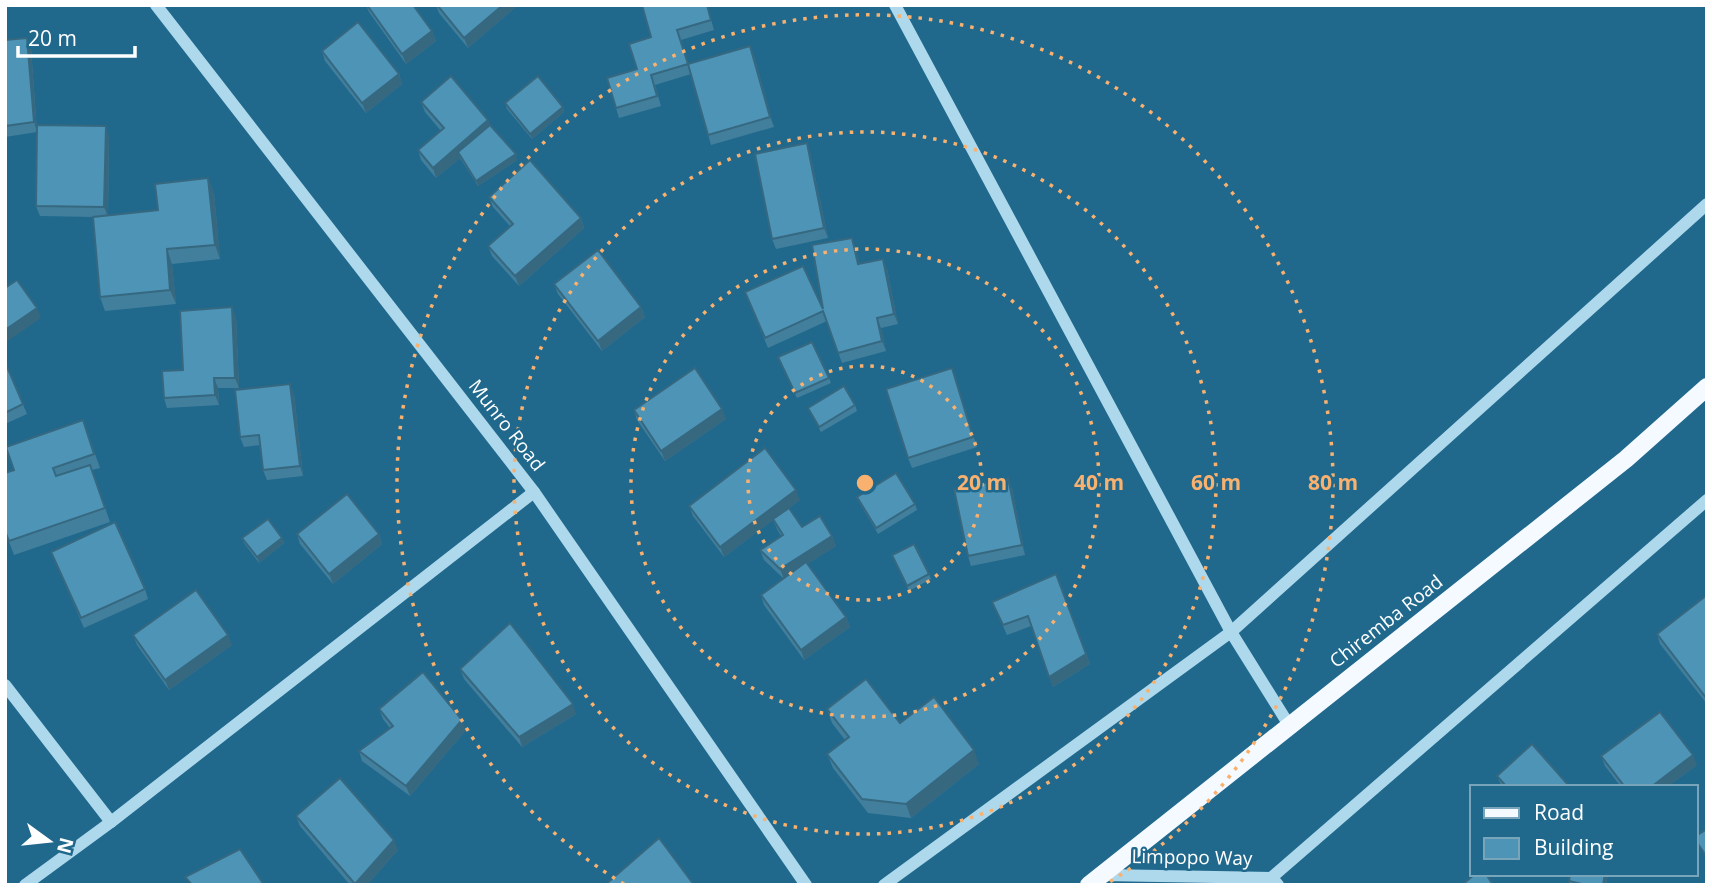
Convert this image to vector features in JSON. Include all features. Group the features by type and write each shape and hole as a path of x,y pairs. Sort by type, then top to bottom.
{"main road":[{"name":"Chiremba Road","path":"1096,880 1626,459 1707,387"}],"street":[{"name":"Munro Road","path":"156,5 534,492 806,885"},
{"path":"895,5 1231,632 1289,725"},
{"path":"884,885 1231,632 1707,204"},
{"path":"25,885 111,822 534,492"},
{"path":"1271,883 1707,500"},
{"path":"5,685 111,822"},
{"name":"Limpopo Way","path":"1096,880 1271,883"}],"building":[{"path":"367,5 413,5 432,31 402,54"},
{"path":"437,5 503,5 464,38"},
{"path":"642,5 707,5 711,20 677,30 688,64 651,75 657,96 616,108 607,78 637,69 629,44 651,37"},
{"path":"358,22 399,74 362,103 322,51"},
{"path":"27,38 34,122 5,126 5,40"},
{"path":"750,46 770,117 708,135 688,64"},
{"path":"451,76 488,120 433,168 418,150 444,128 421,102"},
{"path":"538,76 563,107 530,134 505,103"},
{"path":"37,125 106,126 104,207 36,206"},
{"path":"490,125 516,154 476,181 458,152"},
{"path":"807,143 824,228 772,239 755,154"},
{"path":"530,160 581,218 515,276 488,246 513,224 489,197"},
{"path":"208,178 215,245 167,249 170,290 100,297 93,217 158,210 155,184"},
{"path":"852,238 858,264 883,259 894,314 877,318 882,341 838,353 823,311 765,338 745,292 803,266 823,309 812,245"},
{"path":"598,250 641,307 598,341 554,284"},
{"path":"17,280 37,308 5,330 5,288"},
{"path":"232,307 235,378 214,378 215,395 164,398 162,371 183,370 180,311"},
{"path":"812,342 829,378 795,393 778,357"},
{"path":"5,362 23,404 5,413"},
{"path":"695,368 722,409 661,451 634,410"},
{"path":"952,368 973,437 908,458 886,389"},
{"path":"290,384 300,466 263,470 259,435 240,437 235,390"},
{"path":"844,386 855,405 819,427 808,408"},
{"path":"83,420 94,454 53,468 56,476 90,465 105,508 9,541 5,531 5,473 14,470 6,447"},
{"path":"765,448 796,490 720,547 689,506"},
{"path":"896,473 915,504 876,528 857,497"},
{"path":"1008,478 1022,545 968,556 954,489"},
{"path":"347,494 379,534 329,574 297,534"},
{"path":"789,508 802,527 820,516 832,536 780,569 760,550 783,535 773,519"},
{"path":"268,519 282,538 257,557 242,538"},
{"path":"115,522 145,589 81,618 51,552"},
{"path":"914,544 929,574 907,586 892,555"},
{"path":"806,562 846,617 801,650 761,595"},
{"path":"1056,574 1086,654 1049,677 1028,616 1003,625 992,602"},
{"path":"196,590 228,635 165,680 133,635"},
{"path":"1707,595 1707,699 1657,634"},
{"path":"510,623 573,704 519,737 460,669"},
{"path":"423,672 462,720 406,786 359,751 393,726 379,709"},
{"path":"866,679 900,723 934,697 974,750 906,804 862,799 827,754 849,737 827,709"},
{"path":"1660,712 1693,755 1654,785 1623,785 1601,756"},
{"path":"1532,744 1568,785 1505,785 1497,776"},
{"path":"340,778 394,840 355,884 296,816"},
{"path":"1707,829 1707,857 1698,844 1698,835"},
{"path":"659,838 694,885 605,885"},
{"path":"240,849 264,885 192,885 185,877"},
{"path":"1473,876 1487,876 1493,885 1462,885"},
{"path":"1570,876 1605,876 1603,885 1569,881"}]}
